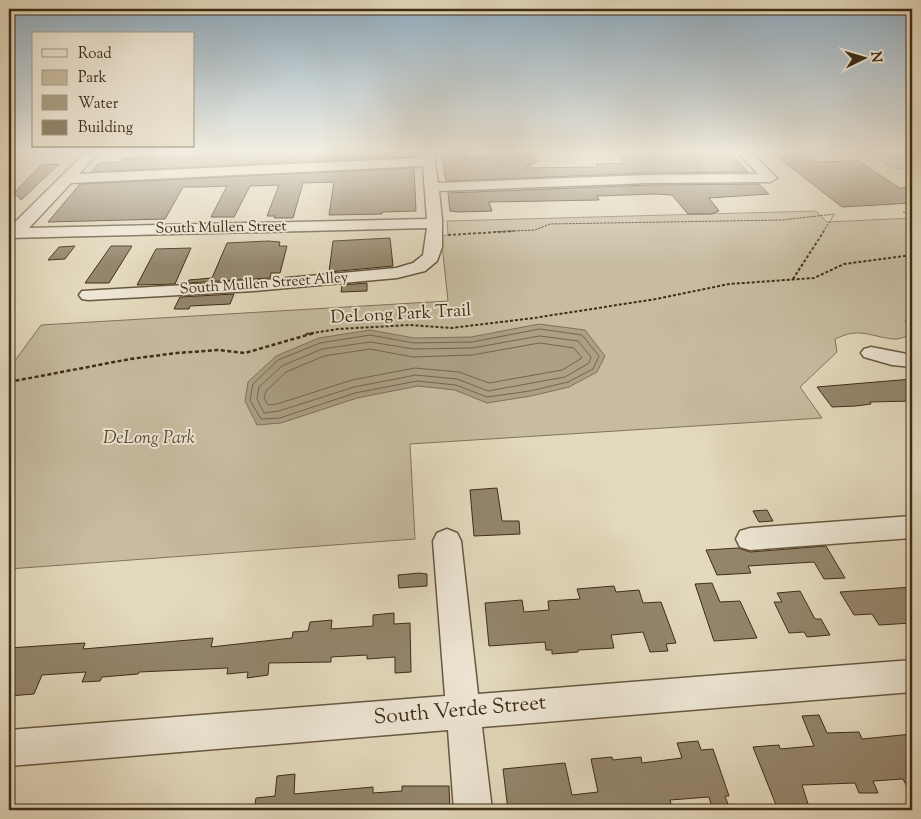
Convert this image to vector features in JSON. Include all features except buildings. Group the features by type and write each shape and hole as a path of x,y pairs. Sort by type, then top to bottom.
{"street":[{"path":"10,233 58,189"},
{"path":"432,189 434,228"},
{"name":"South Mullen Street","path":"10,233 434,228"},
{"name":"South Mullen Street Alley","path":"88,294 254,286 397,273 419,267 428,261 433,253 434,228"},
{"path":"871,353 892,359 912,361"},
{"path":"750,539 912,527"},
{"path":"447,541 473,810"},
{"name":"South Verde Street","path":"9,748 463,710 912,676"}],"path":[{"path":"903,212 912,215"},
{"path":"434,228 453,236 534,230 550,224 782,220 835,214 793,279"},
{"name":"DeLong Park Trail","path":"9,382 130,359 150,358 176,353 218,350 245,353 306,334 338,329 391,326 451,328 534,318 656,299 729,284 814,278 844,264 912,255"}],"green space":[{"name":"DeLong Park","path":"816,211 827,222 912,218 912,319 905,320 912,335 895,339 858,333 844,335 835,339 837,352 800,387 822,418 410,444 415,539 9,569 9,369 41,325 448,301 441,236 448,235 447,221"}],"water":[{"path":"539,324 585,330 605,356 597,372 569,387 531,396 487,403 455,390 418,386 357,398 281,423 257,425 245,401 248,382 276,356 319,338 370,330 414,338 471,337"}]}
